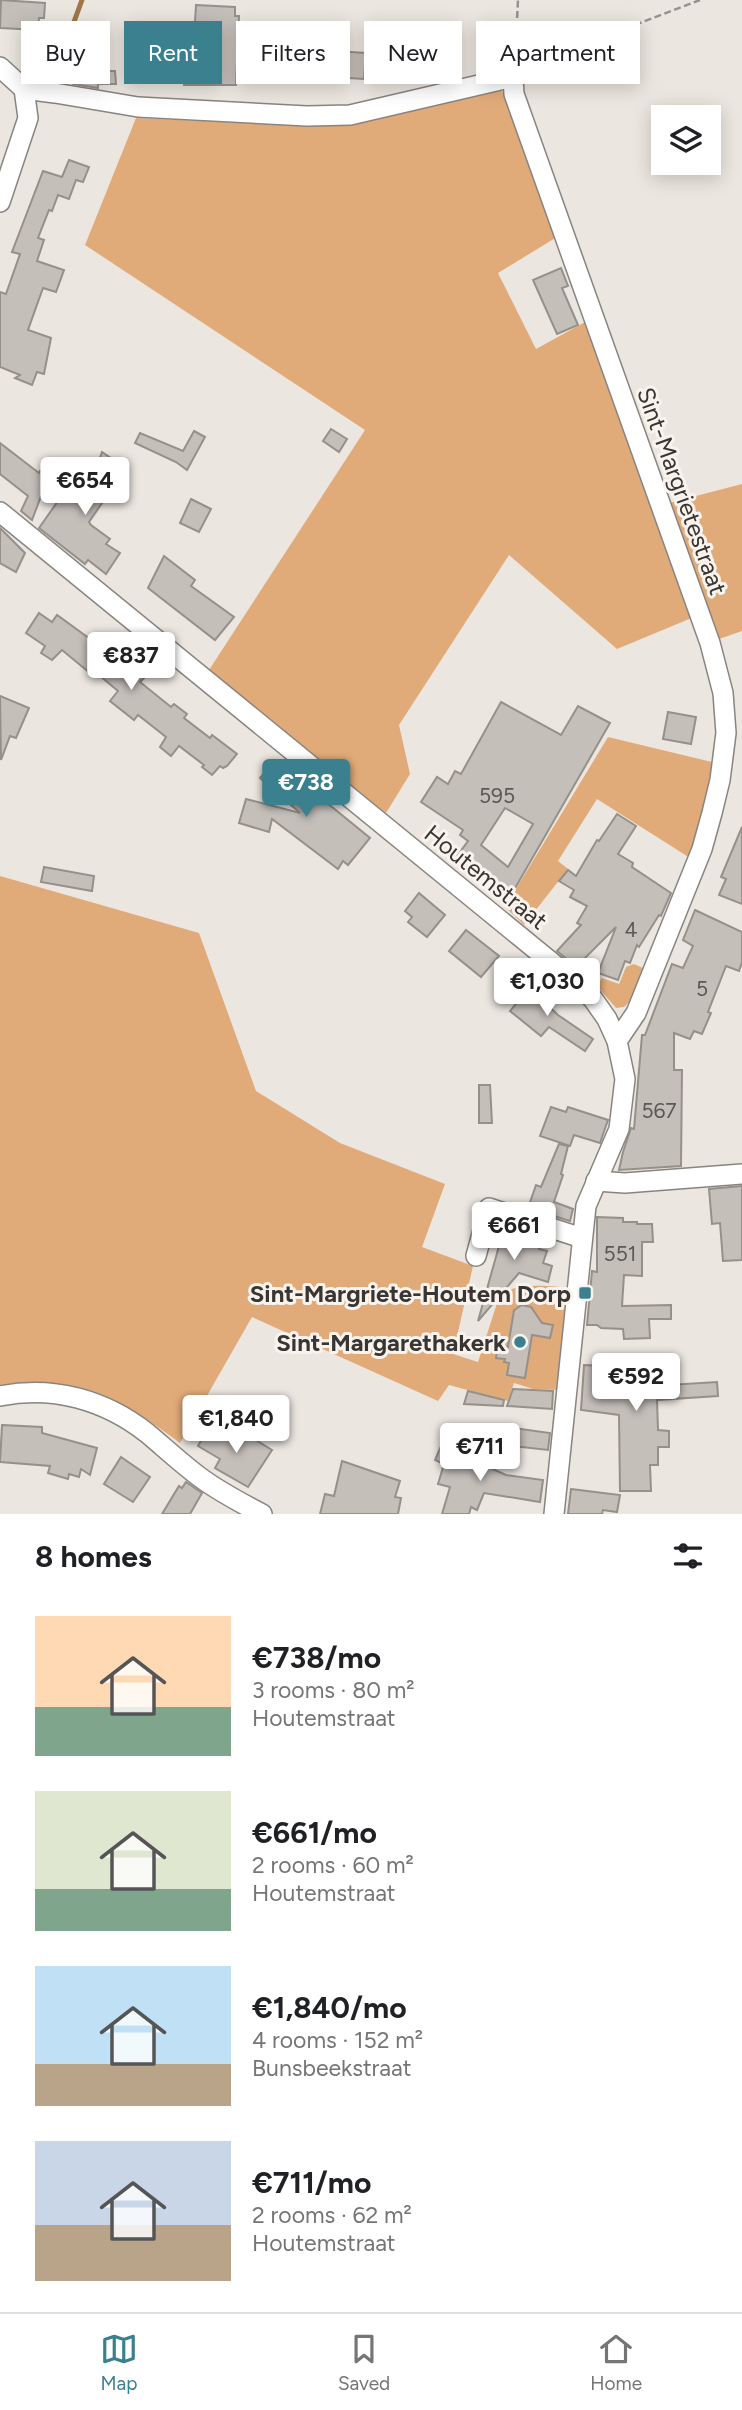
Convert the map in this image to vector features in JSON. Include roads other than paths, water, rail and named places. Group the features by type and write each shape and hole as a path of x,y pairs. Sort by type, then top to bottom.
{"street":[{"path":"0,67 24,89 28,118 0,202"},
{"name":"Sint-Margrietestraat","path":"24,89 138,107 307,116 350,115 513,77 514,94 710,643 723,693 726,733 720,780 702,849 636,1013 617,1041"},
{"name":"Houtemstraat","path":"0,512 572,979 593,999 607,1019 617,1041 624,1071 624,1100 619,1129 586,1206 570,1382 554,1514"},
{"path":"596,1181 625,1183 742,1174"},
{"path":"476,1256 489,1208 582,1238"},
{"path":"0,1396 37,1393 68,1395 103,1406 145,1431 202,1479 262,1514"}],"waterway":[{"path":"74,21 82,0"}],"place":[{"name":"Sint-Margriete-Houtem Dorp","path":"585,1293"},
{"name":"Sint-Margarethakerk","path":"520,1342"}]}
